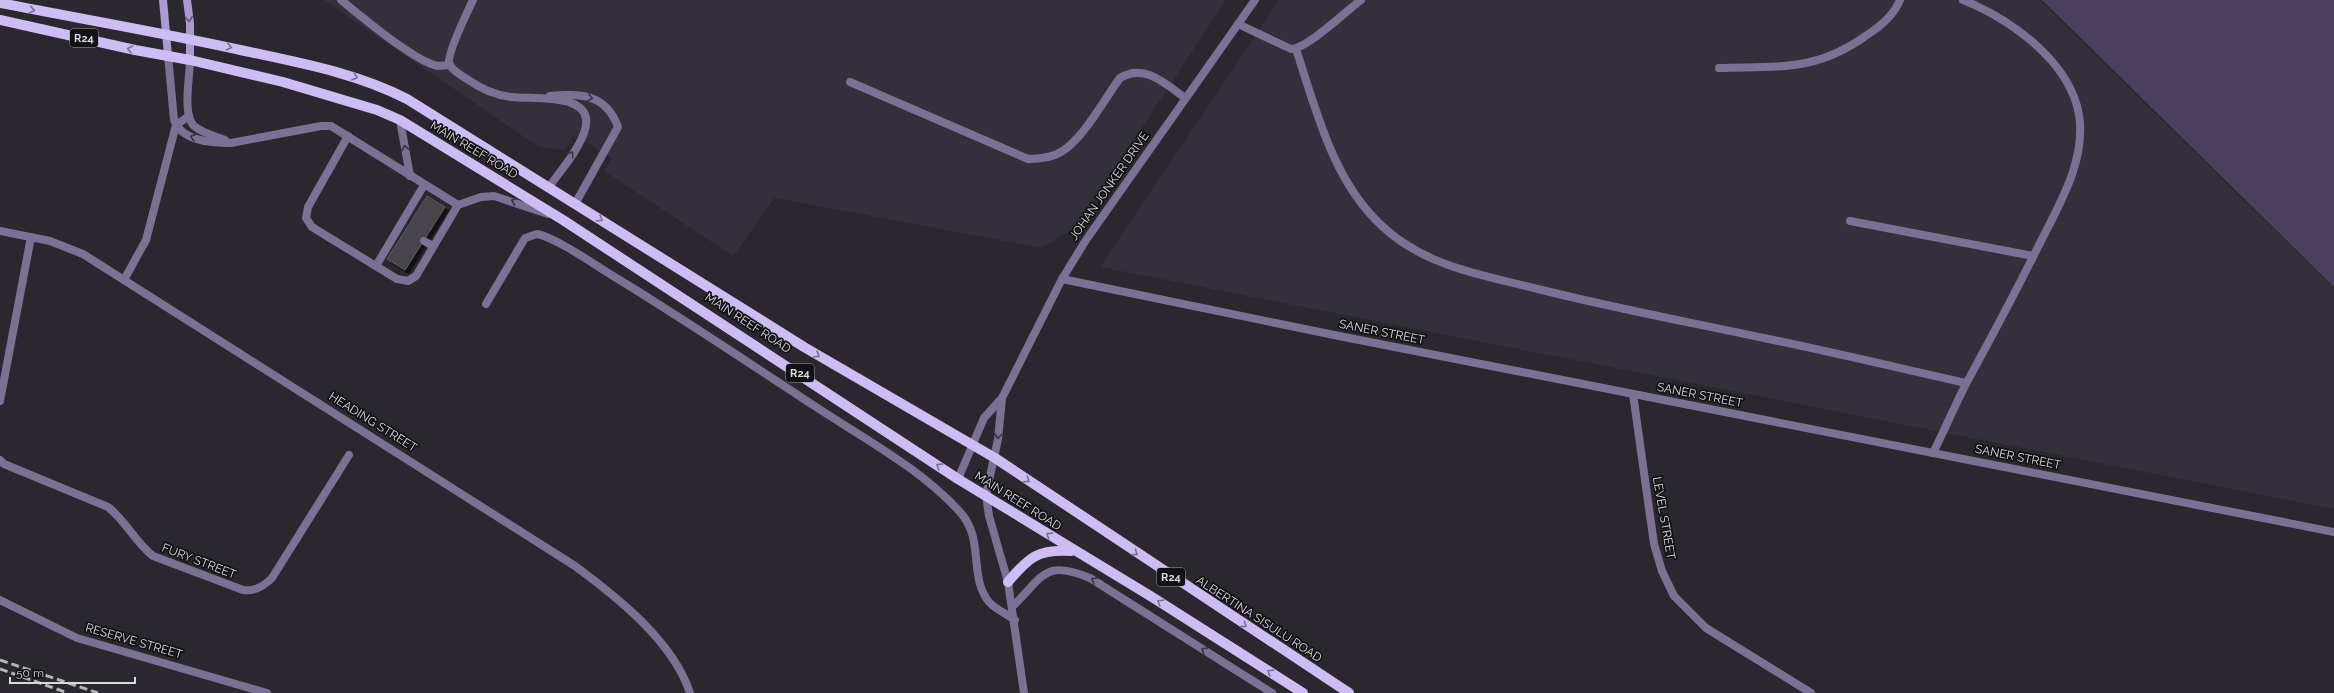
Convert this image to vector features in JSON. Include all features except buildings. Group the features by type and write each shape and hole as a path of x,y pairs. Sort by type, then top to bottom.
{"main road":[{"path":"164,0 168,55"},
{"path":"187,0 190,60"},
{"name":"R24","path":"0,3 167,35"},
{"name":"R24","path":"0,20 135,50 168,55"},
{"name":"MAIN REEF ROAD","path":"167,35 325,68 376,84 407,99 804,347 995,458"},
{"name":"MAIN REEF ROAD","path":"168,55 284,82 377,110 400,120 563,220 958,479 1074,551 1152,597 1303,693"},
{"name":"ALBERTINA SISULU ROAD","path":"995,458 1349,693"},
{"path":"1008,582 1034,556 1053,550 1074,551"}],"street":[{"path":"341,0 405,48 430,63 439,66 450,64"},
{"path":"450,64 452,47 472,0"},
{"name":"JOHAN JONKER DRIVE","path":"958,479 984,418 1002,398 1062,279 1086,240 1255,0"},
{"path":"1238,24 1290,49 1296,49 1307,44 1361,0"},
{"path":"1719,68 1796,65 1826,58 1854,45 1880,25 1897,8 1900,0"},
{"path":"1933,452 1966,383 2014,297 2072,172 2080,136 2079,114 2063,75 2043,52 2015,28 1989,10 1963,0"},
{"path":"1296,49 1334,155 1355,196 1382,226 1408,246 1431,260 1471,272 1612,308 1766,338 1966,383"},
{"path":"124,280 140,251 150,226 176,125 168,55"},
{"path":"190,60 187,107 189,116 198,128 231,143"},
{"path":"450,64 460,74 489,92 512,97 537,98 574,104 582,109 586,117 585,131 550,187"},
{"path":"850,82 1028,159 1044,159 1060,152 1078,137 1120,78 1129,73 1139,72 1152,75 1186,98"},
{"path":"537,98 562,95 593,98 608,106 617,124 618,130 575,204"},
{"path":"176,125 189,116"},
{"path":"400,120 410,176"},
{"path":"176,125 190,137 220,143 231,143 321,126 334,127 458,205"},
{"path":"348,136 308,207 306,218 312,227 397,279 408,281 416,276 458,205 481,197 494,196 563,220"},
{"path":"376,266 402,228 424,185"},
{"path":"1850,221 2033,256"},
{"name":"HEADING STREET","path":"0,230 50,241 83,254 575,566 613,594 652,633 676,665 690,693"},
{"path":"486,304 525,238 537,234 556,242 658,304 866,439 941,493 961,513 969,526 976,548 980,586 984,595 990,603 1015,620"},
{"path":"0,401 31,237"},
{"path":"424,241 433,246"},
{"name":"SANER STREET","path":"1062,279 1199,308 2334,532"},
{"name":"LEVEL STREET","path":"1633,394 1654,544 1662,571 1674,596 1706,628 1811,693"},
{"name":"JOHAN JONKER DRIVE","path":"986,495 995,458 1002,398"},
{"name":"FURY STREET","path":"0,460 4,464 108,507 119,516 145,550 153,556 243,590 251,591 260,588 272,578 349,455"},
{"path":"986,495 989,516 1008,582 1013,606 1024,693"},
{"path":"1013,606 1046,573 1055,569 1075,572 1090,578 1272,693"},
{"name":"RESERVE STREET","path":"0,600 77,638 267,693"}],"shaded area":[{"path":"324,0 1226,0 1077,226 1042,248 775,198 733,256 604,171 612,158 574,135 565,150 539,147"},
{"path":"1279,0 2039,0 2334,288 2334,509 1100,267"},
{"path":"2042,0 2334,0 2334,287"}],"railway":[{"path":"0,660 98,693"},
{"path":"0,669 68,693"}]}
